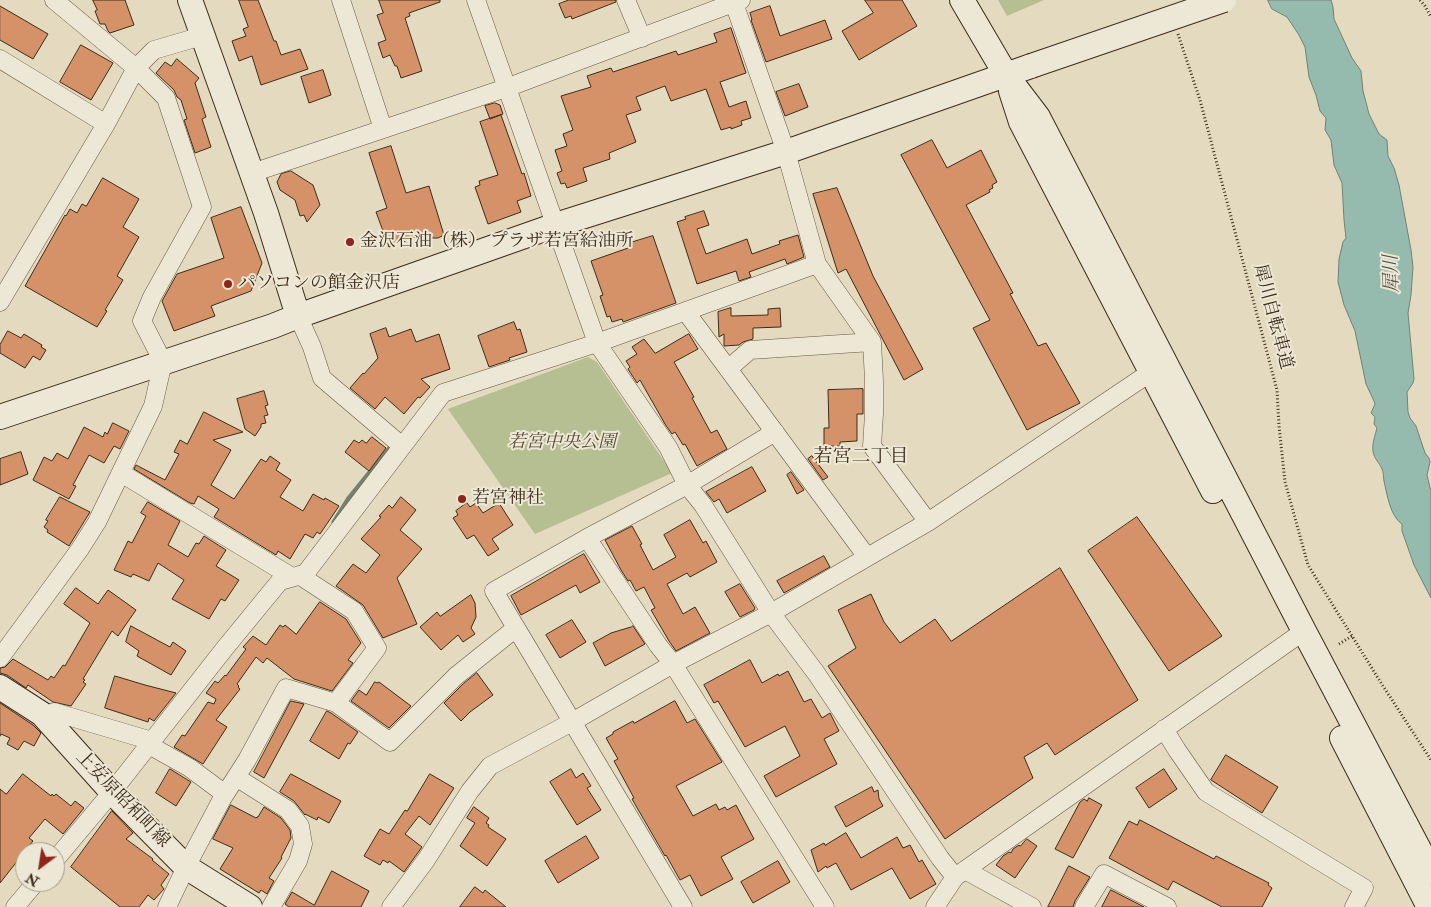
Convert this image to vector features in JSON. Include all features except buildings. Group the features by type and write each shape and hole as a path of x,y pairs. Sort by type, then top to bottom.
{"street":[{"path":"0,658 80,549 97,522 153,406 163,362 142,321 152,297 202,207 166,98 136,68 54,0"},
{"path":"190,0 252,173 298,316 312,347 322,378 402,446"},
{"path":"341,0 384,129"},
{"path":"476,0 597,344 668,447 687,485 703,505 771,613 816,673 940,858 960,874 1032,907"},
{"path":"626,0 642,38"},
{"path":"962,0 1006,75 1021,122 1157,367 1297,635 1429,907"},
{"path":"0,416 273,326 556,226 786,152 1224,0"},
{"path":"252,173 506,88 738,1 786,152 817,264 872,342 874,380 872,446 928,522"},
{"path":"0,302 6,278 106,124 136,68 154,50 202,36"},
{"path":"0,59 106,124"},
{"path":"65,848 280,581 305,574 443,392 597,344 817,264"},
{"path":"686,312 867,558"},
{"path":"728,369 750,350 872,342"},
{"path":"391,907 426,860 470,791 490,766 572,722 672,664 771,613 928,522 1157,367"},
{"path":"683,907 494,591 587,538 687,485 774,432"},
{"path":"121,474 354,611 376,648 336,703"},
{"path":"587,538 672,664 825,907"},
{"path":"167,907 225,794 247,760 286,688 336,703 390,742 456,676 516,628"},
{"path":"935,907 960,874 1297,635"},
{"path":"1297,635 1431,872"},
{"name":"上安原昭和町線","path":"0,687 42,714 112,792 186,867 250,907"},
{"path":"47,720 54,712 150,743 190,768 225,794"},
{"path":"1164,729 1176,750 1206,792 1364,888 1354,907"},
{"path":"236,777 288,810 300,826 303,844 298,860 271,907"},
{"path":"1084,907 1104,874 1167,907"},
{"path":"15,907 28,892"}],"path":[{"path":"1420,0 1431,17"},
{"name":"犀川自転車道","path":"1176,27 1200,100 1277,390 1285,482 1308,565 1431,760"},
{"path":"1339,644 1352,636"}],"green space":[{"path":"998,0 1044,0 1007,16"},
{"name":"若宮中央公園","path":"588,357 597,362 672,473 535,534 448,409"}],"water":[{"name":"犀川","path":"1268,0 1331,0 1334,19 1352,58 1361,71 1363,91 1369,114 1379,134 1387,140 1388,156 1399,185 1413,267 1408,313 1414,379 1407,392 1408,412 1416,426 1430,462 1427,475 1431,492 1431,598 1414,565 1402,531 1402,524 1392,510 1386,492 1383,470 1374,454 1373,442 1377,428 1374,424 1375,417 1371,413 1375,404 1366,384 1355,331 1344,305 1338,282 1339,259 1343,242 1346,238 1342,183 1334,165 1331,140 1325,130 1326,118 1320,111 1309,77 1305,47 1287,17 1272,9"}],"waterway":[{"path":"334,522 349,498 389,449"}],"place":[{"name":"金沢石油（株） プラザ若宮給油所","path":"350,242"},
{"name":"パソコンの館金沢店","path":"228,284"},
{"name":"若宮神社","path":"462,499"}],"district":[{"name":"若宮二丁目","path":"861,458"}]}
